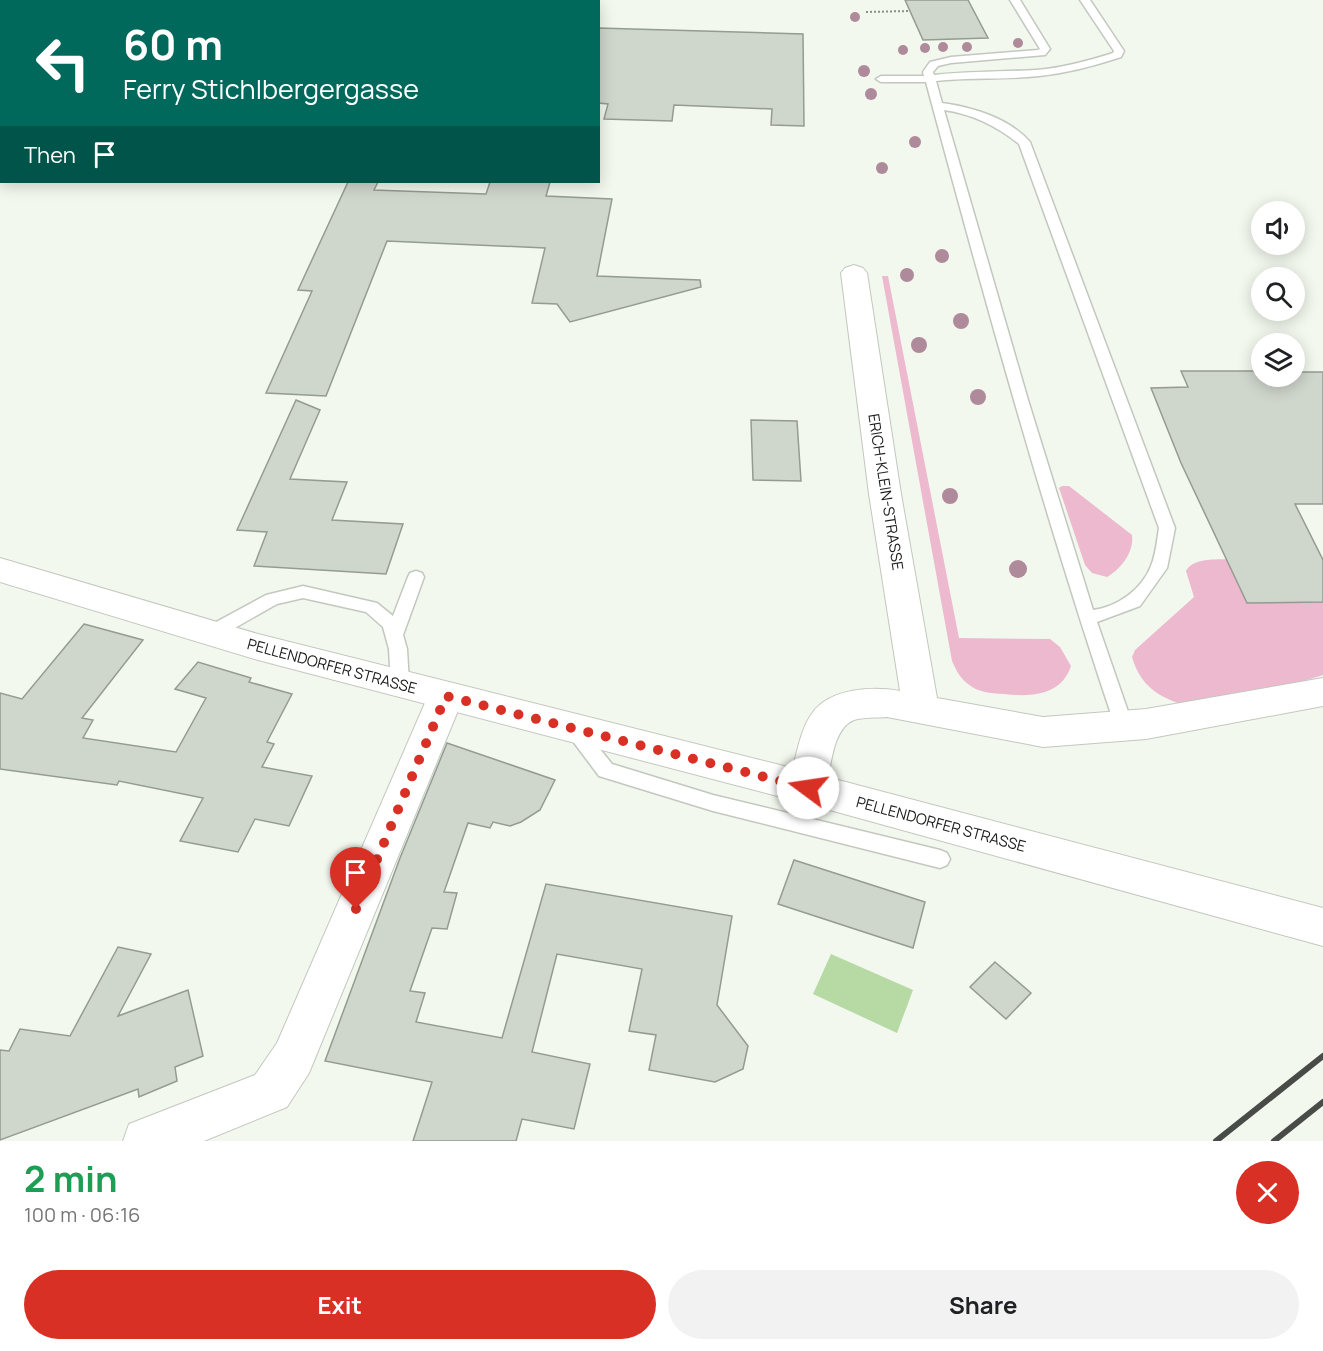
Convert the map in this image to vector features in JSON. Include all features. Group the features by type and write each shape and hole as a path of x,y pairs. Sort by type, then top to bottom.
{"street":[{"name":"ERICH-KLEIN-STRASSE","path":"854,273 859,378 876,494 882,533 921,710"},
{"name":"PELLENDORFER STRASSE","path":"1,569 211,633 399,684 808,788 1323,927"},
{"path":"808,788 822,727 831,716 847,706 887,703 1043,732 1146,724 1323,692"},
{"path":"146,1141 271,1091 293,1058 446,696"}],"lane":[{"path":"1015,0 1045,49 1041,53 951,60 934,64 928,72 996,320 1086,617 1124,726"},
{"path":"881,79 930,79 963,75 1038,73 1087,65 1117,55 1119,51 1085,0"},
{"path":"937,106 970,112 1011,130 1024,142 1167,528 1159,568 1134,602 1103,615 1086,617"},
{"path":"394,636 416,577"},
{"path":"211,633 272,599 303,592 371,607 391,624 398,650 399,684"},
{"path":"571,728 606,770 713,803 940,859"}],"path":[{"path":"866,12 910,11"}],"shaded area":[{"path":"882,276 888,276 959,638 1050,639 1060,647 1071,666 1066,676 1053,689 1024,695 981,691 963,679 952,661"},
{"path":"1069,486 1132,535 1131,547 1126,559 1107,577 1092,573 1085,565 1059,488"},
{"path":"1227,559 1248,603 1323,602 1323,675 1278,689 1184,705 1158,694 1151,688 1135,667 1132,657 1135,650 1194,597 1186,571 1189,567 1204,560"},
{"path":"831,954 913,990 897,1033 813,994"}],"building":[{"path":"905,0 968,0 988,38 923,40"},
{"path":"600,28 803,34 804,126 771,125 772,109 674,105 672,121 604,119 608,104 600,103"},
{"path":"348,183 378,183 374,190 486,194 490,183 550,183 546,196 612,199 597,276 700,280 701,287 570,322 557,304 532,303 545,248 387,241 326,396 266,393 312,291 298,290"},
{"path":"1181,371 1251,371 1251,387 1305,387 1305,372 1323,372 1323,504 1295,504 1323,560 1323,602 1247,603 1181,463 1151,388 1188,387"},
{"path":"296,400 320,410 290,479 347,482 332,520 403,524 386,574 254,566 267,532 237,530"},
{"path":"751,420 797,421 801,481 753,480"},
{"path":"84,624 143,640 82,718 93,720 83,738 176,752 206,698 175,689 198,662 251,678 249,682 292,694 267,742 274,744 262,767 312,776 289,826 255,819 238,852 180,841 203,798 119,781 117,785 0,769 0,693 22,699"},
{"path":"447,743 555,780 540,810 521,822 510,826 493,822 490,828 468,823 444,892 457,893 447,929 432,928 410,991 425,993 416,1022 502,1038 546,884 732,916 717,1005 748,1046 743,1069 715,1082 649,1070 656,1035 629,1031 642,969 557,954 532,1052 590,1064 574,1129 522,1119 516,1141 413,1141 432,1082 325,1061 400,858"},
{"path":"794,860 925,902 913,948 778,904"},
{"path":"118,947 151,954 118,1016 188,990 203,1056 175,1067 177,1081 139,1097 138,1089 0,1140 0,1050 9,1051 20,1029 70,1036"},
{"path":"995,962 1031,993 1006,1019 970,987"}],"railway":[{"path":"1216,1141 1323,1056"},
{"path":"1274,1141 1323,1102"}],"route":[{"path":"356,909 446,696 808,788"}]}
